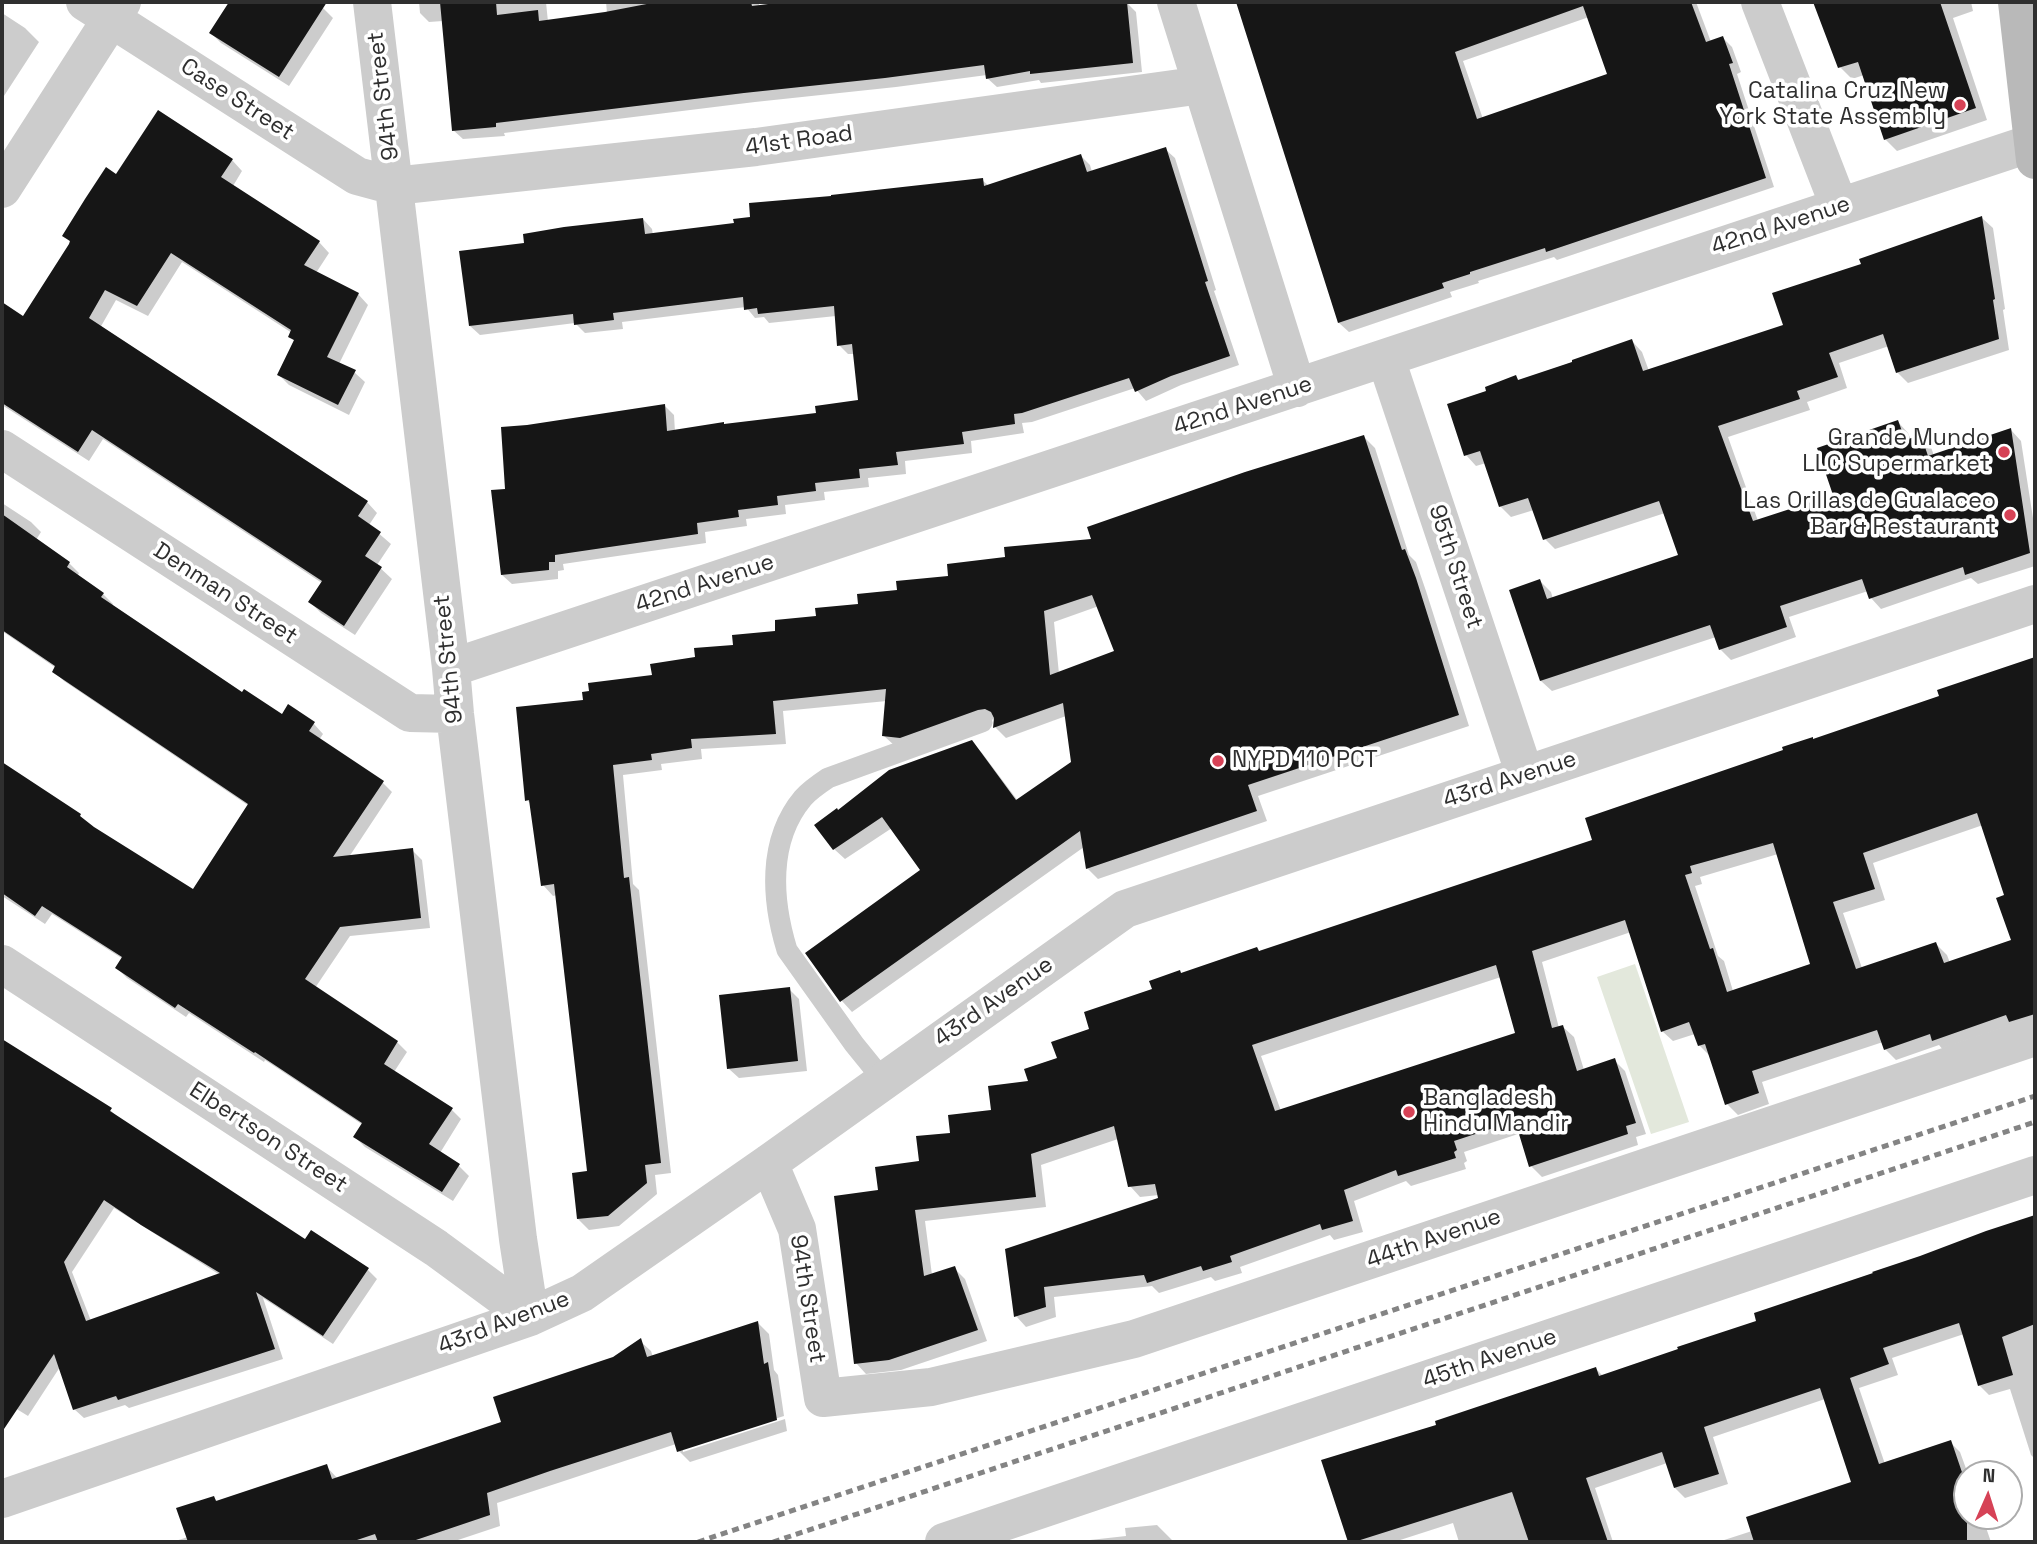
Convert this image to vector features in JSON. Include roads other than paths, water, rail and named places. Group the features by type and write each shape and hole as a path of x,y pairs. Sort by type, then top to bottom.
{"main road":[{"path":"2017,2 2035,148"}],"street":[{"name":"94th Street","path":"373,2 455,714 522,1273 530,1317"},
{"path":"1176,2 1297,388"},
{"path":"1760,2 1839,206"},
{"name":"Case Street","path":"106,7 357,176 394,186"},
{"path":"2,189 106,7"},
{"name":"41st Road","path":"394,186 756,147 1202,85"},
{"name":"42nd Avenue","path":"451,668 1386,359 1839,206 2035,148"},
{"name":"95th Street","path":"1386,359 1525,775"},
{"name":"Denman Street","path":"2,449 410,713 455,714"},
{"name":"43rd Avenue","path":"10,1489 530,1317 582,1293 1125,909 2035,604"},
{"name":"Elbertson Street","path":"2,964 436,1248 530,1317"},
{"name":"44th Avenue","path":"823,1398 931,1387 1134,1339 2035,1037"},
{"name":"94th Street","path":"769,1163 797,1229 823,1398"},
{"name":"45th Avenue","path":"944,1542 2035,1175"}],"lane":[{"path":"884,1081 787,950 775,879 780,842 803,798 828,778 982,722"}],"railway":[{"path":"698,1542 2035,1096"},
{"path":"773,1542 2035,1122"}],"place":[{"name":"Catalina Cruz New York State Assembly","path":"1960,105"},
{"name":"Grande Mundo LLC Supermarket","path":"2004,452"},
{"name":"Las Orillas de Gualaceo Bar & Restaurant","path":"2010,515"},
{"name":"NYPD 110 PCT","path":"1218,761"},
{"name":"Bangladesh Hindu Mandir","path":"1409,1112"}]}
